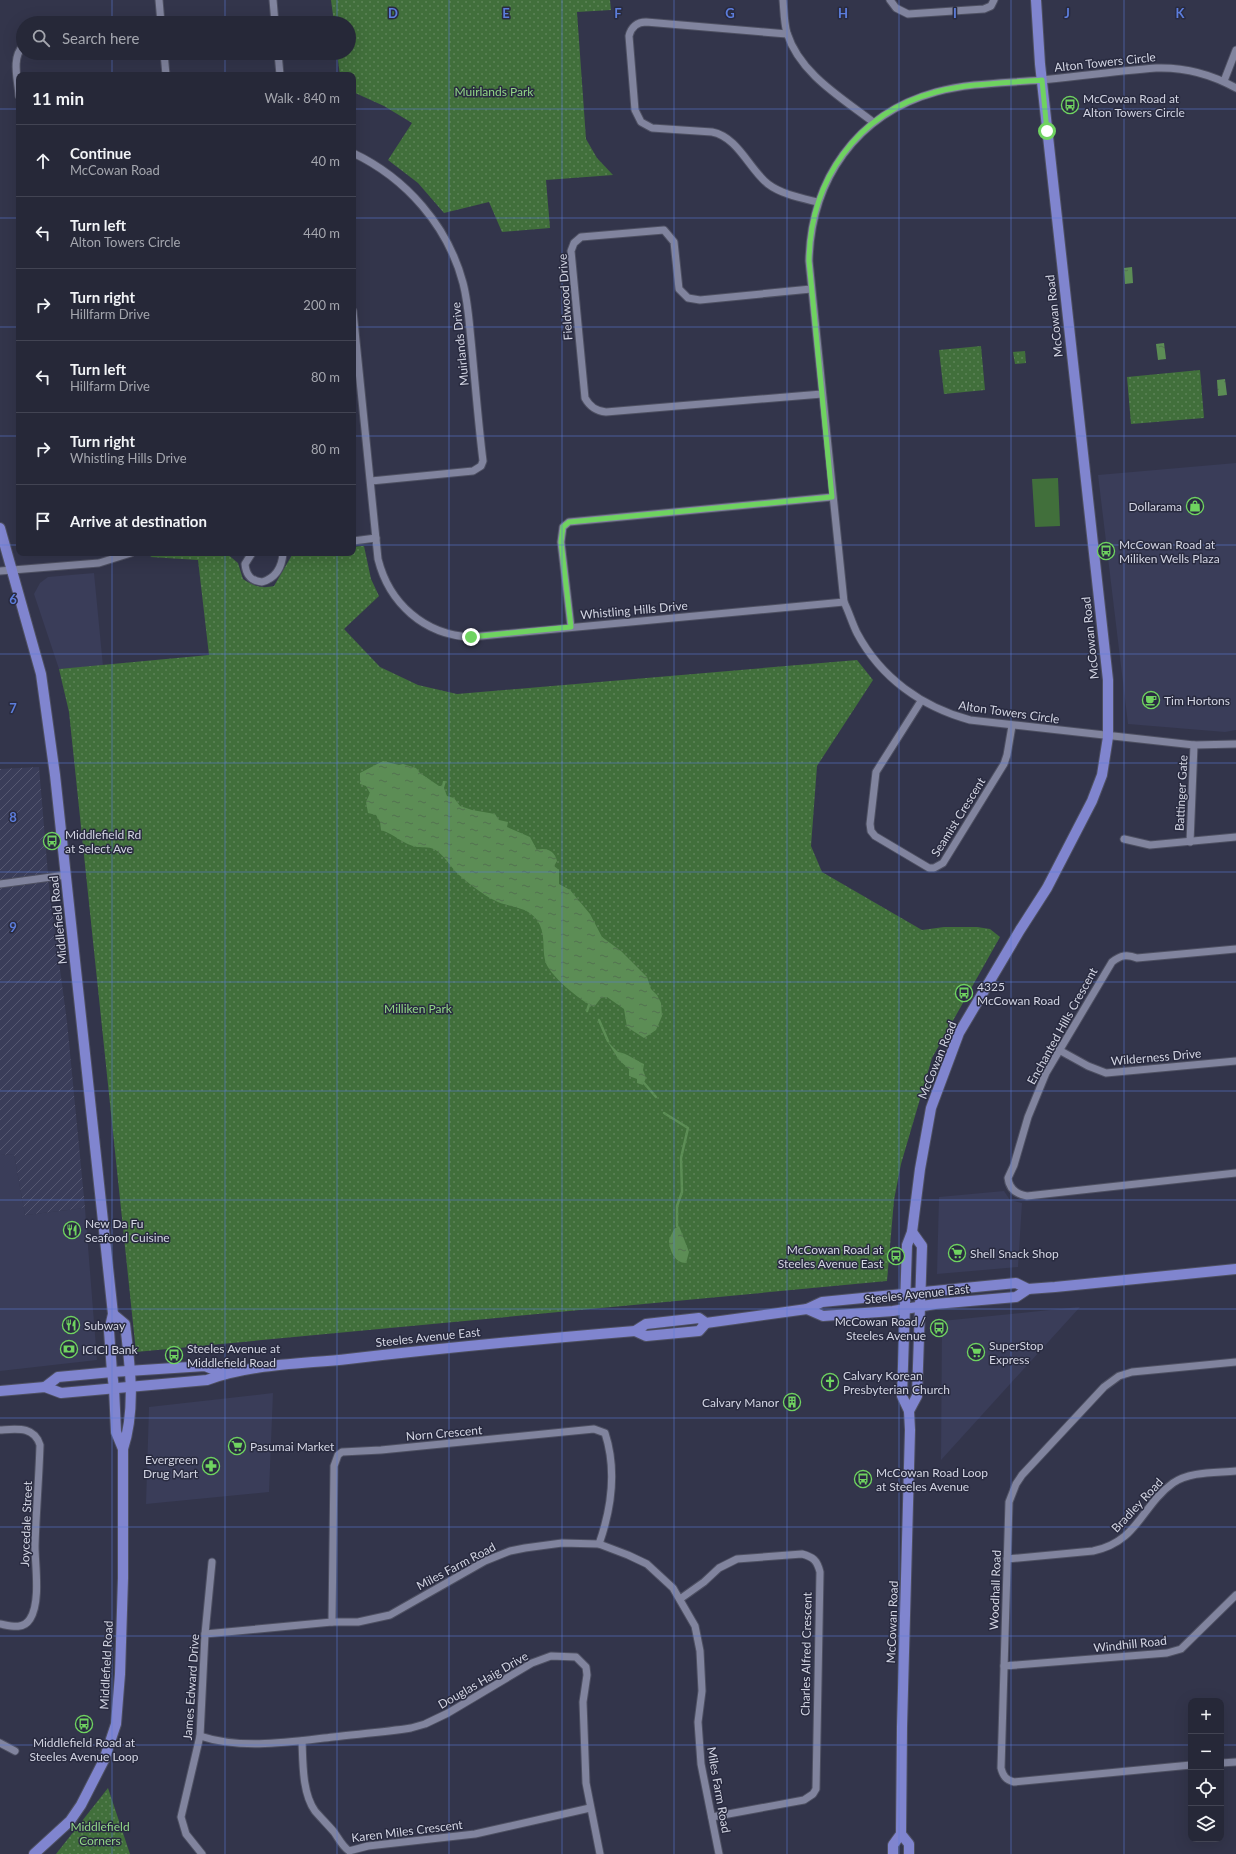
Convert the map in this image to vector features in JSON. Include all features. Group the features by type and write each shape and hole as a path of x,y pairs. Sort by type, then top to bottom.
{"main road":[{"name":"McCowan Road","path":"893,1854 893,1845 901,1834 909,1411 902,1396 907,1245 912,1232 920,1169 931,1108 959,1033 1020,930 1047,888 1092,801 1102,775 1108,737 1108,680 1042,80 1036,0"},
{"name":"Middlefield Road","path":"0,528 41,674 66,875 113,1314 109,1331 116,1432 123,1450"},
{"name":"McCowan Road","path":"909,1411 917,1396 922,1246 912,1232"},
{"name":"Steeles Avenue East","path":"807,1309 823,1316 906,1309 1016,1297 1028,1289 1236,1268"},
{"name":"Steeles Avenue East","path":"0,1391 44,1387 61,1393 207,1380 224,1374 471,1345 635,1331 646,1324 699,1318 706,1322 807,1309 822,1302 1016,1283 1028,1289"},
{"name":"Middlefield Road","path":"34,1854 70,1821 104,1760 116,1724 120,1674 123,1578 123,1450 129,1431 130,1371 125,1324 113,1314"},
{"name":"Steeles Avenue East","path":"44,1387 58,1377 112,1372 205,1366 224,1374"},
{"name":"McCowan Road","path":"901,1834 909,1844 909,1854"}],"street":[{"path":"159,0 161,16"},
{"path":"273,0 274,16"},
{"path":"783,0 788,34 797,54 813,74 873,122"},
{"path":"890,0 896,8 908,14 984,9 991,6 994,0"},
{"path":"788,34 646,22 638,23 632,28 629,36 635,110 641,122 652,128 712,132 721,135 730,141 769,185 781,191 817,202"},
{"path":"1224,81 1236,50"},
{"path":"16,60 17,72"},
{"path":"165,60 166,72"},
{"path":"279,60 280,72"},
{"name":"Alton Towers Circle","path":"1236,88 1224,81 1201,73 1165,68 952,89 934,93 903,105 873,122 842,155 830,174 817,202 809,239 811,289 844,602 858,633 876,661 902,687 921,701 951,715 970,720 1108,737 1194,745 1236,744"},
{"name":"Muirlands Drive","path":"356,155 387,173 417,200 438,227 456,262 463,283 468,310 483,461 481,466 472,471 371,481"},
{"name":"Fieldwood Drive","path":"811,289 700,300 688,298 679,289 674,242 664,230 580,237 574,242 571,251 585,398 596,410 606,412 822,394"},
{"name":"Whistling Hills Drive","path":"356,340 376,538 381,572 392,594 409,613 434,629 452,635 471,637 844,602"},
{"path":"571,627 561,542 563,527 569,522 832,497"},
{"path":"356,541 376,538"},
{"path":"0,571 99,563 121,556"},
{"path":"250,556 245,564 247,573 251,578 262,582 274,576 282,561 283,556"},
{"name":"Seamist Crescent","path":"921,701 876,772 870,827 875,836 929,868 939,867 943,863 1004,764 1012,726"},
{"name":"Battinger Gate","path":"1190,842 1194,745"},
{"path":"1124,840 1150,845 1236,837"},
{"path":"0,884 66,875"},
{"name":"Enchanted Hills Crescent","path":"1236,949 1137,958 1130,955 1118,958 1107,967 1059,1050 1036,1094 1014,1165 1009,1173 1009,1182 1013,1191 1027,1196 1236,1173"},
{"name":"Wilderness Drive","path":"1059,1050 1088,1066 1106,1072 1236,1061"},
{"name":"Woodhall Road","path":"1188,1765 1014,1782 1004,1777 1001,1768 1009,1502 1016,1484 1104,1387 1119,1376 1132,1372 1236,1362"},
{"name":"Norn Crescent","path":"332,1622 334,1466 338,1455 342,1452 381,1450 594,1429 605,1433 610,1447 612,1487 609,1511 599,1544"},
{"name":"Joycedale Street","path":"0,1430 29,1430 38,1438 40,1445 35,1547 35,1602 32,1615 25,1624 20,1627 0,1624"},
{"name":"Bradley Road","path":"1007,1559 1093,1551 1106,1548 1120,1541 1173,1483 1196,1475 1236,1471"},
{"name":"Miles Farm Road","path":"205,1634 332,1622 358,1622 390,1615 473,1567 510,1551 562,1543 599,1544 628,1555 647,1564 673,1588 695,1626 699,1644 702,1691 698,1722 700,1752 705,1790 719,1854"},
{"name":"Charles Alfred Crescent","path":"680,1599 704,1582 719,1568 737,1559 802,1554 812,1557 815,1560 820,1572 816,1789 813,1794 804,1800 712,1817"},
{"name":"James Edward Drive","path":"202,1854 186,1834 181,1817 200,1736 205,1634 212,1562"},
{"name":"Windhill Road","path":"1004,1666 1167,1653 1181,1648 1236,1595"},
{"name":"Douglas Haig Drive","path":"200,1736 214,1741 234,1743 283,1743 398,1730 425,1724 532,1663 552,1656 576,1656 586,1667 587,1675 583,1702 586,1784 600,1854"},
{"name":"Karen Miles Crescent","path":"302,1741 303,1766 307,1789 314,1810 335,1833 344,1847 349,1851 368,1846 475,1834 590,1808"},
{"path":"0,1743 15,1751"},
{"path":"1224,1763 1236,1762"}],"shaded area":[{"path":"1236,463 1236,730 1225,732 1128,724 1098,475"},
{"path":"94,573 103,666 59,669 34,594 40,583 48,577"},
{"path":"39,767 49,886 67,1022 85,1208 25,1215 14,1154 0,1155 0,769"},
{"path":"14,1154 25,1215 85,1208 97,1360 0,1371 0,1155"},
{"path":"1004,1191 1010,1200 1022,1203 1018,1267 937,1274 939,1197"},
{"path":"1080,1307 941,1460 942,1321"},
{"path":"273,1393 269,1492 146,1504 149,1407"}],"green space":[{"name":"Muirlands Park","path":"331,0 610,0 611,10 577,12 586,139 597,158 613,175 546,180 550,228 502,232 489,202 444,213 418,183 388,160 412,123 384,106 356,93 356,72 340,72 338,60 356,60 356,16 333,16"},
{"path":"981,346 985,390 944,394 939,350"},
{"path":"1025,351 1026,363 1015,364 1013,352"},
{"path":"1200,370 1204,418 1131,424 1127,377"},
{"path":"1058,478 1060,526 1035,527 1032,479"},
{"name":"Milliken Park","path":"364,546 371,579 379,596 344,629 380,667 418,685 457,694 857,660 873,680 817,766 811,846 822,872 922,930 944,927 977,927 990,929 1000,937 932,1058 901,1164 894,1200 887,1281 136,1352 69,712 59,669 209,655 198,560 150,557 152,556 230,556 238,563 243,579 254,585 265,587 274,586 291,556 356,556 356,547"},
{"name":"Middlefield Corners","path":"108,1788 130,1854 56,1854"}],"water":[{"path":"1132,267 1133,283 1125,284 1124,268"},
{"path":"1164,343 1166,359 1158,360 1156,344"},
{"path":"1225,379 1227,395 1218,396 1217,380"},
{"path":"383,761 399,765 403,764 416,768 420,773 439,786 442,786 443,781 446,781 444,788 447,796 454,798 460,806 472,810 495,814 499,820 508,822 507,827 530,837 537,850 544,849 552,852 557,861 554,866 559,870 559,884 570,890 590,914 602,937 621,951 647,977 651,989 657,995 661,1003 662,1016 656,1030 644,1038 627,1027 624,1009 607,997 601,998 594,1007 582,1000 558,980 547,966 544,955 542,930 533,915 522,909 499,903 485,895 459,875 435,849 412,846 381,830 380,822 376,815 368,813 366,802 370,793 366,786 360,784 360,773"},
{"path":"607,1041 618,1052 628,1055 644,1064 643,1070 646,1078 643,1085 637,1083 637,1079 629,1076 629,1069 619,1060"},
{"path":"679,1226 689,1252 686,1263 676,1259 672,1253 669,1240 674,1229"}],"waterway":[{"path":"587,1011 589,1005"},
{"path":"599,1020 608,1041"},
{"path":"644,1083 656,1097"},
{"path":"664,1113 688,1128 681,1158 682,1192 677,1206 677,1226"}],"place":[{"name":"McCowan Road at Alton Towers Circle","path":"1070,105"},
{"name":"Dollarama","path":"1195,506"},
{"name":"McCowan Road at Miliken Wells Plaza","path":"1106,551"},
{"name":"Tim Hortons","path":"1151,700"},
{"name":"Middlefield Rd at Select Ave","path":"52,841"},
{"name":"4325 McCowan Road","path":"964,993"},
{"name":"New Da Fu Seafood Cuisine","path":"72,1230"},
{"name":"Shell Snack Shop","path":"957,1253"},
{"name":"McCowan Road at Steeles Avenue East","path":"896,1256"},
{"name":"Subway","path":"71,1325"},
{"name":"McCowan Road / Steeles Avenue","path":"939,1328"},
{"name":"ICICI Bank","path":"69,1349"},
{"name":"SuperStop Express","path":"976,1352"},
{"name":"Steeles Avenue at Middlefield Road","path":"174,1355"},
{"name":"Calvary Korean Presbyterian Church","path":"830,1382"},
{"name":"Calvary Manor","path":"792,1402"},
{"name":"Pasumai Market","path":"237,1446"},
{"name":"Evergreen Drug Mart","path":"211,1466"},
{"name":"McCowan Road Loop at Steeles Avenue","path":"863,1479"},
{"name":"Middlefield Road at Steeles Avenue Loop","path":"84,1724"}],"route":[{"path":"471,637 571,627 561,542 563,527 569,522 832,497 809,261 809,239 814,212 830,174 842,155 873,122 894,109 911,101 944,90 1042,80 1047,131"}]}
